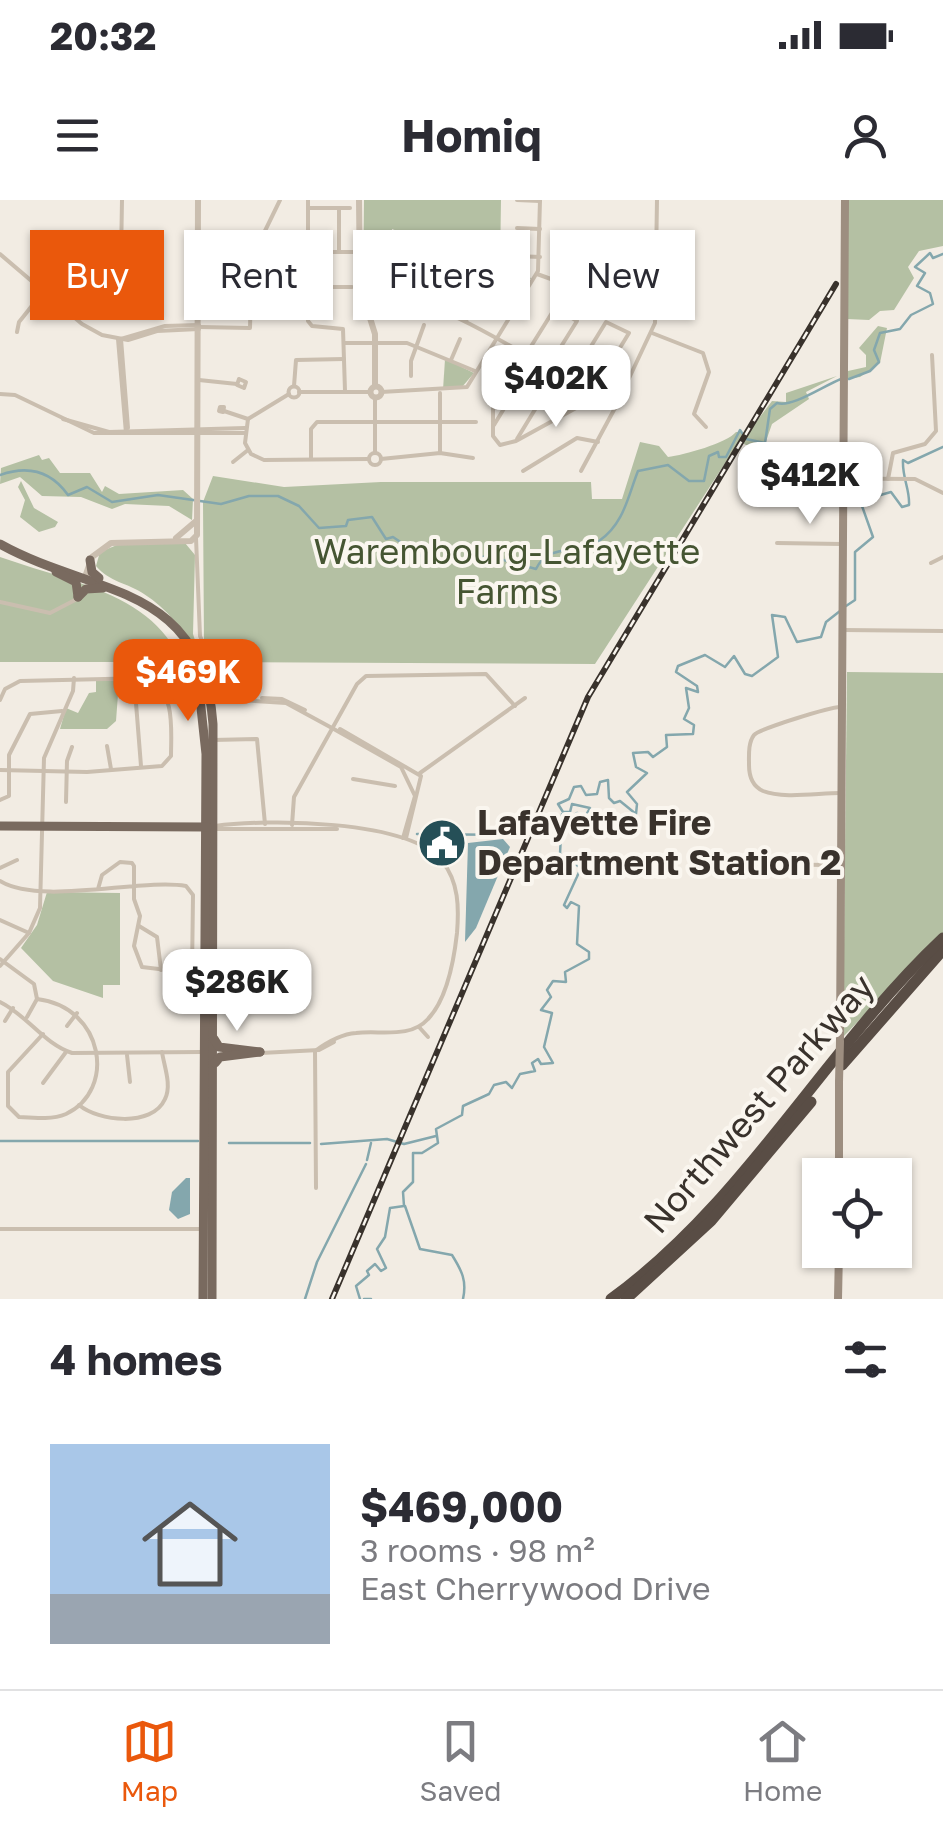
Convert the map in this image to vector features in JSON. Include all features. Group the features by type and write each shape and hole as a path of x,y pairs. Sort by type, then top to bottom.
{"highway":[{"name":"Northwest Parkway","path":"610,1299 673,1248 718,1200 943,938"},
{"name":"Northwest Parkway","path":"626,1299 711,1221 943,950"}],"main road":[{"path":"839,1158 844,200"},
{"path":"1,549 84,579 158,620 177,641 196,674 206,722 214,830 206,966 212,1299"},
{"path":"60,570 80,570 90,560 95,576 159,612 188,647 206,685 213,740 212,1033 208,1052 212,1135"},
{"path":"60,570 76,582 78,597"},
{"path":"84,579 114,586"},
{"path":"78,597 88,588 103,588"},
{"path":"0,826 214,830"},
{"path":"212,1033 219,1047 260,1052"},
{"path":"203,1299 216,1059 260,1052"},
{"path":"838,1299 839,1268"}],"street":[{"path":"121,230 122,200"},
{"path":"198,200 199,230"},
{"path":"78,320 98,334 119,339 199,327 250,328 251,287 260,239 280,200"},
{"path":"308,200 308,230"},
{"path":"360,200 360,230"},
{"path":"288,394 294,397 299,392 440,392 466,387 537,274 540,200 518,200"},
{"path":"657,230 658,200"},
{"path":"308,208 350,208"},
{"path":"338,252 339,208"},
{"path":"517,228 540,229"},
{"path":"333,252 353,252"},
{"path":"0,254 30,281"},
{"path":"530,257 540,257"},
{"path":"537,274 550,279"},
{"path":"333,287 352,287"},
{"path":"17,332 19,322 30,308"},
{"path":"525,356 554,308 577,320 547,369"},
{"path":"199,320 199,504 191,535 198,550 200,636 219,682 231,697 283,702 333,727 420,786"},
{"path":"310,320 310,324 340,327 345,343 345,392"},
{"path":"370,320 376,342 376,453 381,459"},
{"path":"462,320 614,408"},
{"path":"581,471 652,333 654,320"},
{"path":"511,347 493,380 496,443 503,446 516,441 592,396 629,333 611,321 569,382"},
{"path":"411,376 424,325"},
{"path":"652,333 703,353 709,372 694,414 706,426"},
{"path":"119,339 127,432"},
{"path":"451,360 460,339"},
{"path":"345,343 416,346 476,372"},
{"path":"888,478 893,452 925,444 936,431 932,355"},
{"path":"346,359 295,360 294,386 288,394 248,419 248,450 258,459 369,459 376,453"},
{"path":"493,426 533,361"},
{"path":"516,441 556,374"},
{"path":"199,380 237,384"},
{"path":"294,386 299,392"},
{"path":"440,392 440,453"},
{"path":"0,394 15,395 94,433 245,431"},
{"path":"224,411 248,419"},
{"path":"311,459 313,424 476,422"},
{"path":"522,471 577,438 598,442"},
{"path":"232,462 248,450"},
{"path":"369,459 376,465 381,459 440,453 473,458"},
{"path":"757,478 908,479 943,493"},
{"path":"0,602 50,614 69,606 78,597 90,560 111,543 165,542 191,535"},
{"path":"777,543 842,544"},
{"path":"931,563 943,557"},
{"path":"841,630 943,631"},
{"path":"292,825 294,797 357,684 373,673 488,674 515,706"},
{"path":"27,1017 37,999 32,980 1,962 29,933 42,889 45,753 74,678"},
{"path":"134,678 141,766"},
{"path":"0,700 2,688 15,682 134,678 158,684 171,719 170,760 162,766 66,772 0,770"},
{"path":"353,779 395,786 420,776 526,698"},
{"path":"840,707 822,708 794,723 760,730 751,741 749,770 752,781 764,791 840,793"},
{"path":"0,800 8,796 11,749 30,714 63,712"},
{"path":"213,740 257,739 264,825"},
{"path":"108,746 112,768"},
{"path":"66,802 66,772 72,747"},
{"path":"404,838 420,776"},
{"path":"404,838 415,801 408,780"},
{"path":"0,1002 27,1017 66,1052 94,1055 314,1051 355,1032 419,1026 432,1015 446,982 458,904 453,880 442,861 404,838 381,833 292,825 214,830"},
{"path":"214,830 344,828"},
{"path":"0,868 17,860"},
{"path":"0,881 16,888 42,889 98,890 133,890 183,885 193,895 192,972 144,969 138,960 134,942 139,926 133,890 134,865 127,862 102,875 98,890"},
{"path":"701,864 840,865"},
{"path":"0,920 29,933"},
{"path":"139,926 157,937 160,971"},
{"path":"37,999 58,1002 77,1014 92,1032 92,1082 79,1105 53,1118 19,1117 9,1110 10,1067 43,1034"},
{"path":"5,1021 13,1008"},
{"path":"66,1026 77,1014"},
{"path":"419,1026 428,1037"},
{"path":"314,1051 316,1188"},
{"path":"43,1083 66,1052"},
{"path":"79,1105 106,1118 138,1117 156,1110 168,1090 162,1052"},
{"path":"128,1055 130,1082"},
{"path":"0,1229 208,1229"}],"green space":[{"path":"364,200 501,200 501,230 364,230"},
{"path":"848,200 943,200 943,246 919,251 908,267 914,278 894,310 880,311 869,320 847,319"},
{"path":"878,326 887,328 880,363 860,377 846,379 848,371 866,367 866,355 859,348"},
{"path":"445,359 474,373 462,387 443,390"},
{"path":"837,376 806,392 809,399 772,424 765,444 751,448 741,442 772,401 786,402 786,393"},
{"name":"Warembourg-Lafayette Farms","path":"742,432 742,437 595,664 215,662 204,643 203,502 213,476 284,487 381,482 591,482 592,499 622,499 640,442 659,446 668,457 715,444"},
{"path":"39,455 42,460 49,458 60,473 90,473 102,492 105,486 119,494 183,490 193,499 192,520 169,506 125,504 112,509 81,497 42,496 20,477 0,484 1,468"},
{"path":"21,481 34,508 58,522 55,527 39,532 20,517 25,500 18,487"},
{"path":"185,543 195,555 193,634 199,653 160,606 96,566 100,552 117,545"},
{"path":"0,557 98,590 127,603 152,621 171,644 185,673 191,711 178,687 153,662 0,662"},
{"path":"847,672 943,673 943,933 843,1037"},
{"path":"96,680 119,681 116,721 107,729 60,729 66,708 78,713 89,693 96,692"},
{"path":"47,892 120,893 120,985 103,985 103,998 53,981 21,948 37,925"}],"water":[{"path":"503,839 510,847 476,928 465,942 468,843"},
{"path":"190,1178 190,1214 178,1219 169,1210 172,1192"}],"waterway":[{"path":"849,379 870,371 879,362 874,350 880,333 900,329 911,315 933,304 930,293 917,286 925,273 915,267 930,253 933,258 943,254"},
{"path":"0,475 38,472 54,480 68,495 87,487 112,502 158,495 221,504 249,496 278,496 299,506 319,528 346,526 348,520 372,517 386,539 393,537 433,564 489,556 536,569 549,555 591,545 607,534 624,509 638,471 668,465 689,481 704,481 709,456 718,452 719,457 726,457 740,430 746,439 765,443 770,409 777,403 799,399 841,379"},
{"path":"846,606 855,600 855,552 873,537 862,506 867,489 877,496 891,492 902,507 909,505 903,460 908,463 943,447"},
{"path":"360,1299 356,1286 369,1275 367,1271 375,1264 381,1271 386,1268 377,1249 385,1237 390,1208 404,1206 403,1192 413,1182 413,1153 422,1153 438,1143 436,1129 462,1115 463,1106 489,1094 494,1085 506,1082 512,1088 520,1074 535,1071 532,1063 538,1059 541,1064 553,1063 544,1047 552,1013 541,1010 551,997 547,990 553,981 566,982 565,972 589,959 589,952 577,944 579,906 571,902 567,908 564,905 581,868 560,854 562,814 569,819 577,813 586,815 590,808 572,804 570,812 563,812 558,804 569,799 574,787 581,786 586,795 597,794 600,782 608,780 609,798 614,803 620,801 636,814 637,804 627,792 647,773 636,767 633,753 648,752 653,757 667,747 666,735 693,734 694,725 684,719 689,708 686,688 698,692 697,686 676,672 678,666 705,655 725,667 734,656 745,674 752,676 778,657 772,615 785,617 797,642 821,637 826,622 840,611"},
{"path":"417,834 522,835"},
{"path":"532,836 556,836"},
{"path":"456,847 462,852"},
{"path":"449,860 454,862"},
{"path":"321,1144 387,1139 404,1144 436,1136"},
{"path":"0,1141 198,1141"},
{"path":"229,1143 310,1143"},
{"path":"367,1160 371,1143"},
{"path":"305,1299 317,1262 366,1164"},
{"path":"405,1206 420,1249 452,1255 459,1266 463,1299"},
{"path":"364,1299 371,1299"}],"railway":[{"path":"332,1299 588,697 836,284"}],"place":[{"name":"Lafayette Fire Department Station 2","path":"442,843"}]}
